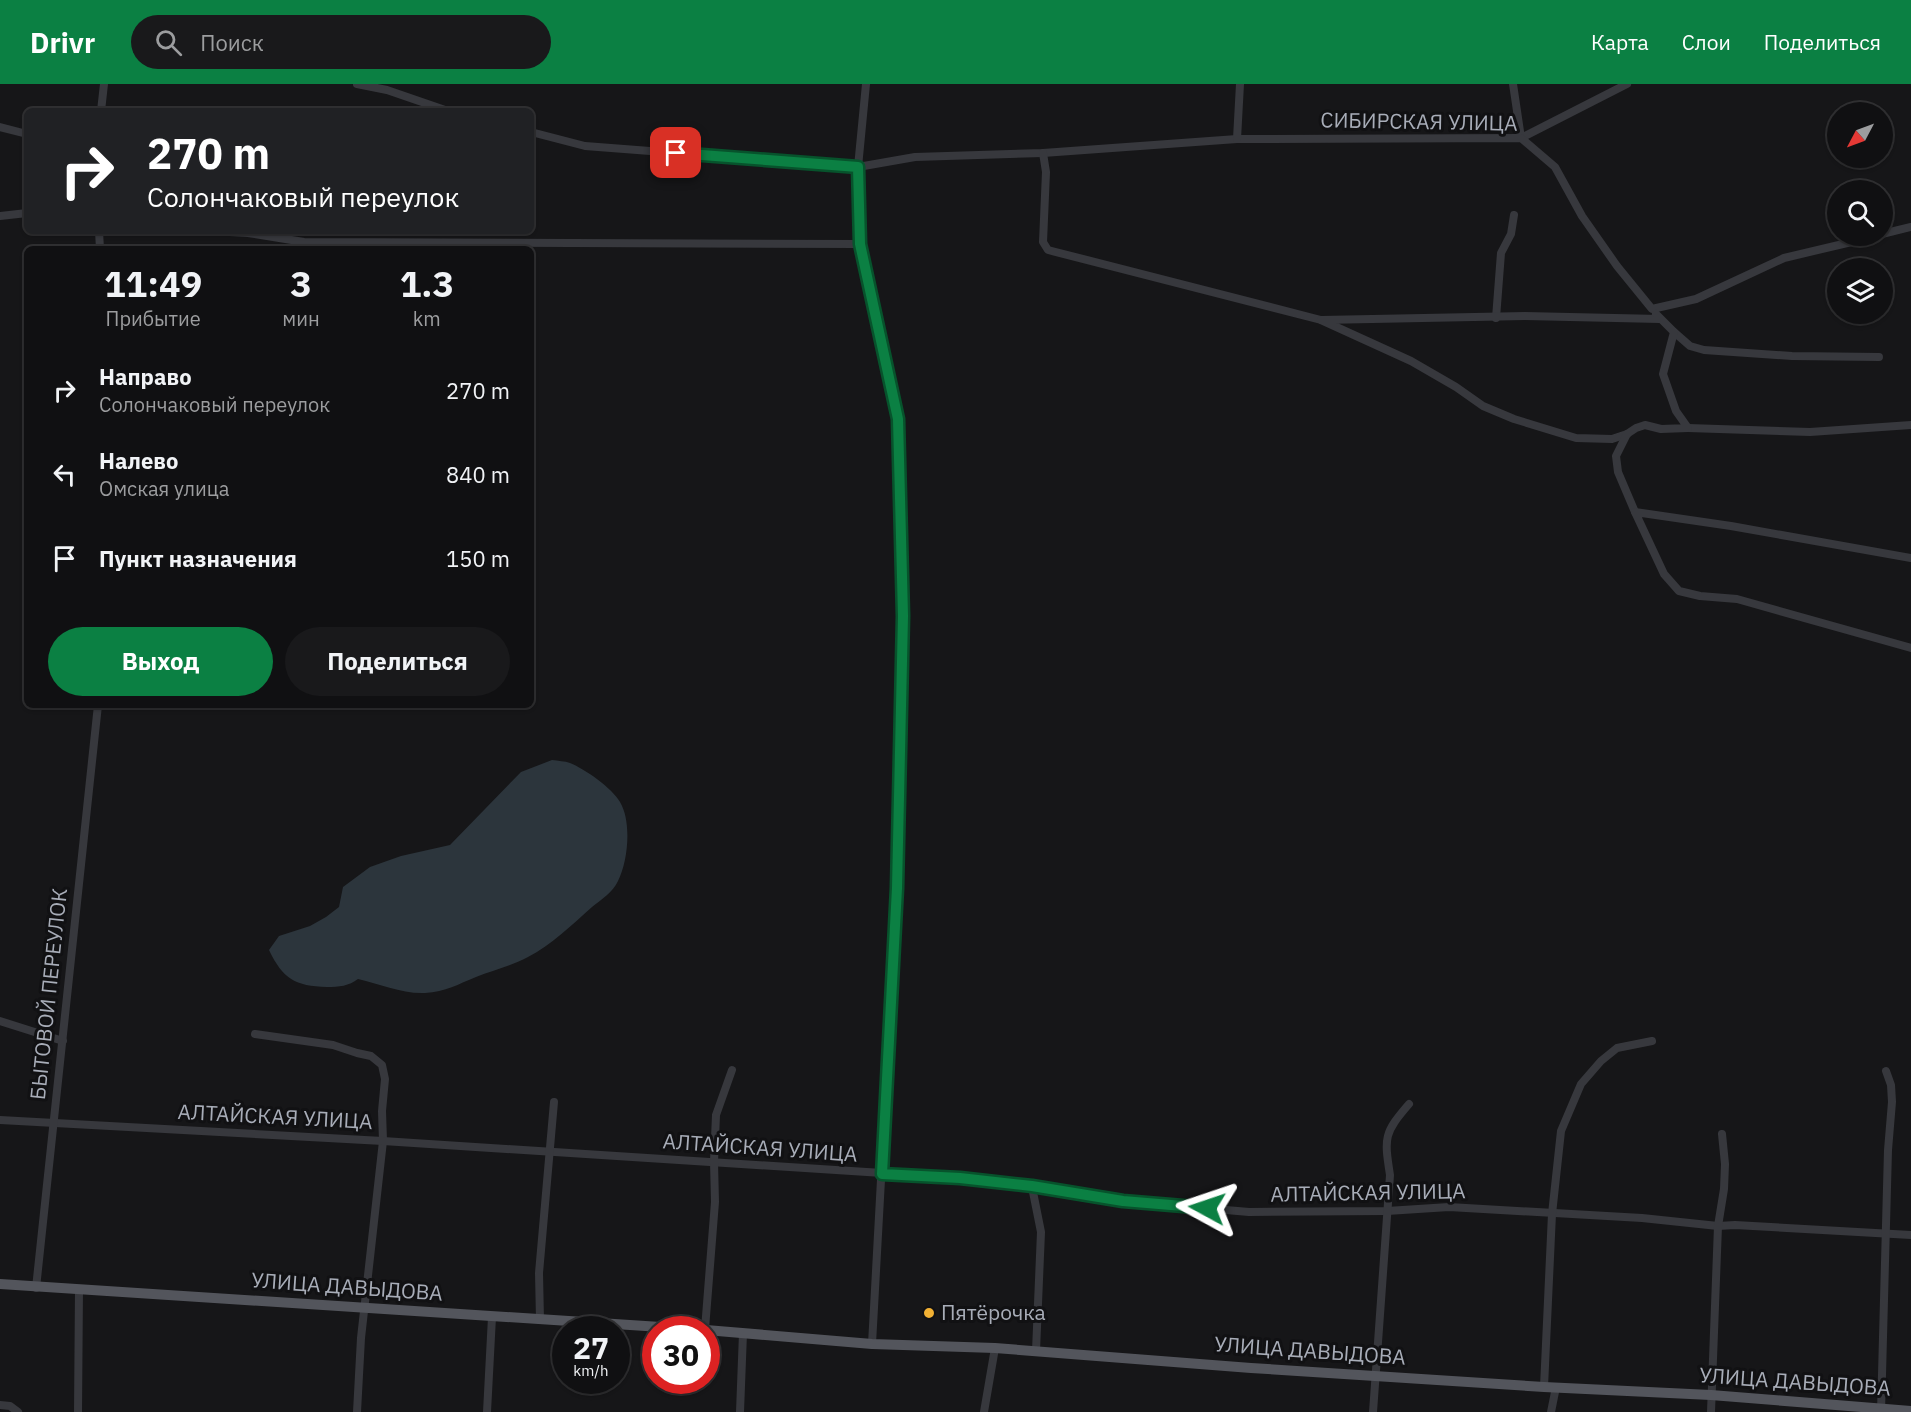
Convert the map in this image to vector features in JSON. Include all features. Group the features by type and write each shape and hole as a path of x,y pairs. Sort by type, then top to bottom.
{"main road":[{"name":"УЛИЦА ДАВЫДОВА","path":"0,1284 642,1326"},
{"name":"УЛИЦА ДАВЫДОВА","path":"720,1331 872,1344 995,1348 1544,1387 1711,1395 1911,1411"}],"street":[{"path":"101,108 104,84"},
{"path":"357,84 387,90 439,108"},
{"path":"866,84 858,167 860,244 898,419 904,638 897,876 872,1344"},
{"path":"1237,139 1240,84"},
{"path":"1513,84 1521,138 1627,84"},
{"path":"1600,84 1601,96"},
{"path":"0,127 24,133"},
{"name":"СИБИРСКАЯ УЛИЦА","path":"534,133 585,146 858,167 915,157 1043,153 1237,139 1521,138 1555,167 1582,216 1617,266 1660,319 1690,346 1704,350 1792,356 1879,357"},
{"path":"1043,153 1046,172 1043,242 1048,250 1320,320 1411,361 1456,387 1483,406 1514,419 1576,438 1612,439 1646,425 1661,429 1810,432 1911,425"},
{"path":"0,216 24,213"},
{"path":"1496,318 1501,253 1511,234 1514,215"},
{"path":"1893,231 1911,227"},
{"path":"254,234 304,242 860,244"},
{"path":"1652,309 1696,299 1784,258 1835,246"},
{"path":"1320,320 1525,316 1660,319"},
{"path":"1674,332 1664,374 1677,411 1688,428"},
{"path":"1627,434 1616,456 1618,472 1664,574 1678,591 1700,596 1737,599 1911,648"},
{"path":"1635,512 1911,558"},
{"name":"БЫТОВОЙ ПЕРЕУЛОК","path":"36,1288 98,708"},
{"path":"0,1021 63,1041"},
{"path":"255,1034 333,1045 371,1056 382,1065 385,1078 382,1111 383,1141 361,1338 357,1412"},
{"path":"1544,1387 1552,1214 1562,1131 1581,1084 1601,1061 1617,1048 1652,1041"},
{"path":"707,1316 715,1202 714,1162 717,1115 732,1070"},
{"path":"1881,1410 1888,1150 1892,1102 1891,1085 1886,1071"},
{"path":"540,1320 539,1273 554,1102"},
{"path":"1373,1412 1390,1175 1386,1149 1387,1135 1392,1123 1409,1104"},
{"name":"АЛТАЙСКАЯ УЛИЦА","path":"0,1120 383,1141 960,1178 1032,1186 1123,1201 1250,1212 1449,1208 1642,1218 1718,1226 1911,1235"},
{"path":"1711,1412 1718,1226 1725,1164 1722,1134"},
{"path":"1032,1186 1041,1232 1036,1352"},
{"path":"78,1412 79,1289"},
{"path":"487,1412 492,1317"},
{"path":"741,1412 742,1333"},
{"path":"984,1412 995,1348"},
{"path":"1551,1412 1556,1387"},
{"path":"0,1405 10,1406 18,1412"}],"shaded area":[{"path":"552,760 568,762 576,766 611,791 624,810 627,831 624,863 616,885 553,941 515,963 452,987 432,992 408,992 358,979 340,986 306,985 291,979 279,968 269,950 279,936 310,926 326,917 339,907 343,887 370,867 401,856 450,845 521,772"}],"place":[{"name":"Пятёрочка","path":"929,1313"}],"route":[{"path":"676,153 858,167 860,244 898,419 904,638 897,888 882,1174 960,1178 1032,1186 1123,1201 1207,1208"}]}
